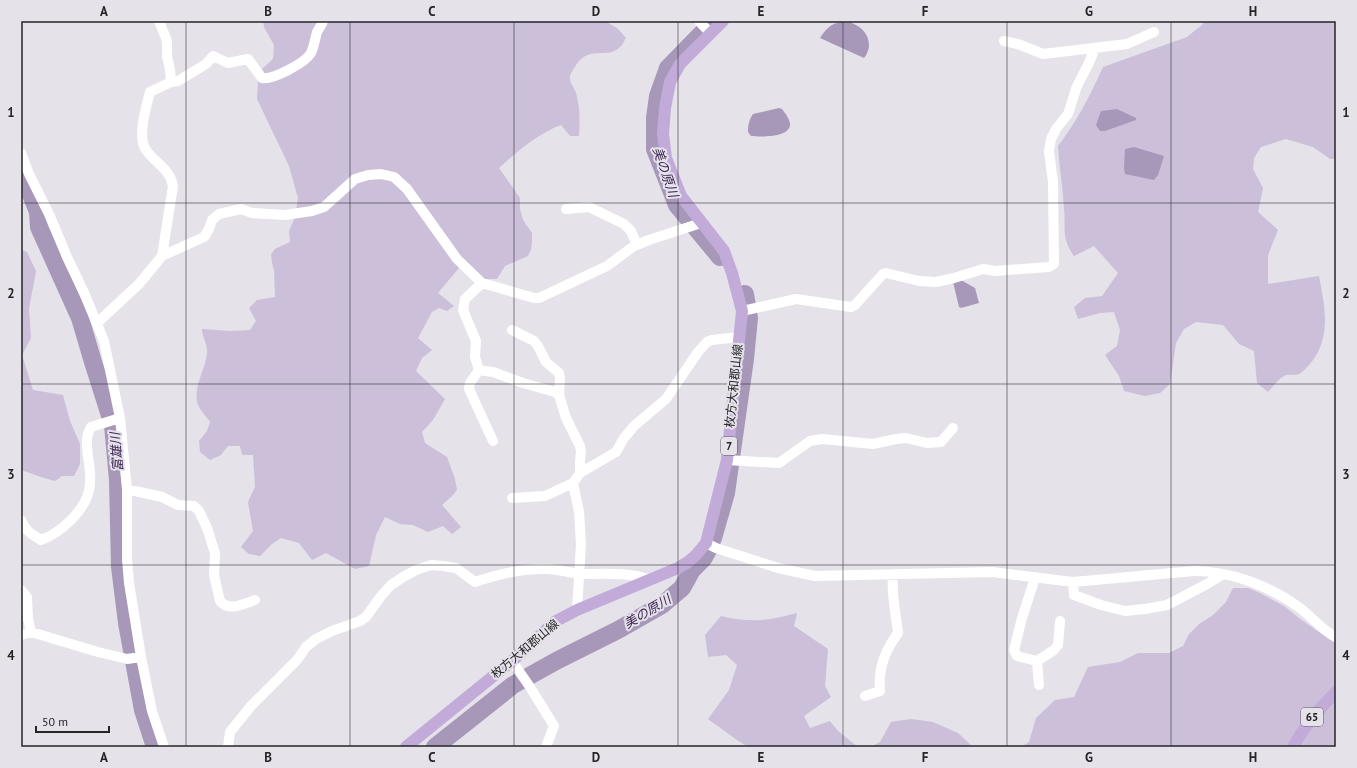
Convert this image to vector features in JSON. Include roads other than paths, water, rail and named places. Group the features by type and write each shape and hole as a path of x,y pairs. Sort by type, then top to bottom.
{"main road":[{"name":"枚方大和郡山線","path":"406,747 512,661 556,621 577,610 651,580 688,562 711,546 727,460 742,311 732,273 724,251 701,224 681,196 666,158 663,134 665,108 670,82 680,64 723,21"},
{"name":"65","path":"1293,747 1303,729 1317,710 1336,692"}],"street":[{"path":"159,21 167,41 167,57 170,68 171,82"},
{"path":"162,256 172,193 171,178 164,168 145,149 142,140 144,118 150,92 171,82 178,81 206,64 213,56 228,63 248,59 262,78 267,79 293,67 308,56 311,52 317,31 323,21"},
{"path":"699,21 710,33"},
{"path":"1004,41 1018,44 1043,54 1127,44 1154,32"},
{"path":"742,311 796,299 851,308 855,306 883,274 886,273 919,281 936,282 983,269 995,271 1014,270 1049,267 1054,264 1053,182 1049,151 1051,139 1068,114 1077,86 1095,48"},
{"path":"21,153 29,174 49,214 67,257 98,323 104,341 120,418 127,491 127,559 129,583 152,711 164,747"},
{"path":"98,323 139,284 162,256 204,237 212,220 219,214 242,209 252,213 285,215 324,207 355,179 368,175 381,174 394,177 407,189 457,259 482,283 539,298 607,266 638,245 649,240 701,224"},
{"path":"566,209 589,207 624,224 631,231 638,245"},
{"path":"479,370 475,357 476,341 463,310 465,299 482,283"},
{"path":"512,330 534,341 546,362 558,373 560,378 559,395 566,418 580,446 580,473"},
{"path":"512,498 545,496 574,483 580,473 616,452 624,438 634,426 666,399 698,352 707,342 712,340 739,337"},
{"path":"479,370 493,372 523,383 555,392 559,395"},
{"path":"479,370 470,382 469,389 493,441"},
{"path":"21,520 27,531 41,540 59,531 72,519 86,502 90,491 91,480 86,434 91,427 120,418"},
{"path":"727,460 779,463 810,441 822,439 873,444 906,438 927,443 941,442 953,428"},
{"path":"574,483 579,512 581,544 577,610"},
{"path":"127,491 135,491 162,497 178,505 194,506 199,511 207,528 215,553 214,575 220,601 222,604 236,607 255,600"},
{"path":"711,546 778,568 815,576 992,572 1073,582 1194,571 1210,571 1242,578 1284,596 1336,637"},
{"path":"228,747 230,732 251,706 297,660 306,647 316,639 332,631 360,621 366,616 391,585 416,570 431,565 456,568 475,582 506,573 529,569 548,568 579,574 611,573 639,576 651,580"},
{"path":"865,696 880,691 879,677 882,664 890,644 898,633 893,601 893,574"},
{"path":"1073,582 1074,595 1100,605 1125,611 1167,605 1223,574"},
{"path":"1035,578 1022,618 1014,650 1017,656 1037,661 1054,650 1058,645 1060,621"},
{"path":"21,590 27,597 28,619 26,633 127,659 141,656"},
{"path":"512,661 520,671 554,726 546,747"},
{"path":"1037,661 1039,685"}],"waterway":[{"name":"美の原川","path":"714,21 668,68 658,96 655,118 655,149 677,205 720,257"},
{"name":"富雄川","path":"21,169 38,212 39,227 80,318 113,425 118,480 120,567 127,623 143,710 155,747"},
{"name":"美の原川","path":"435,747 513,685 558,660 618,630 662,605 682,588 692,570 703,559 713,538 726,493 745,359 749,318 745,294"}]}
